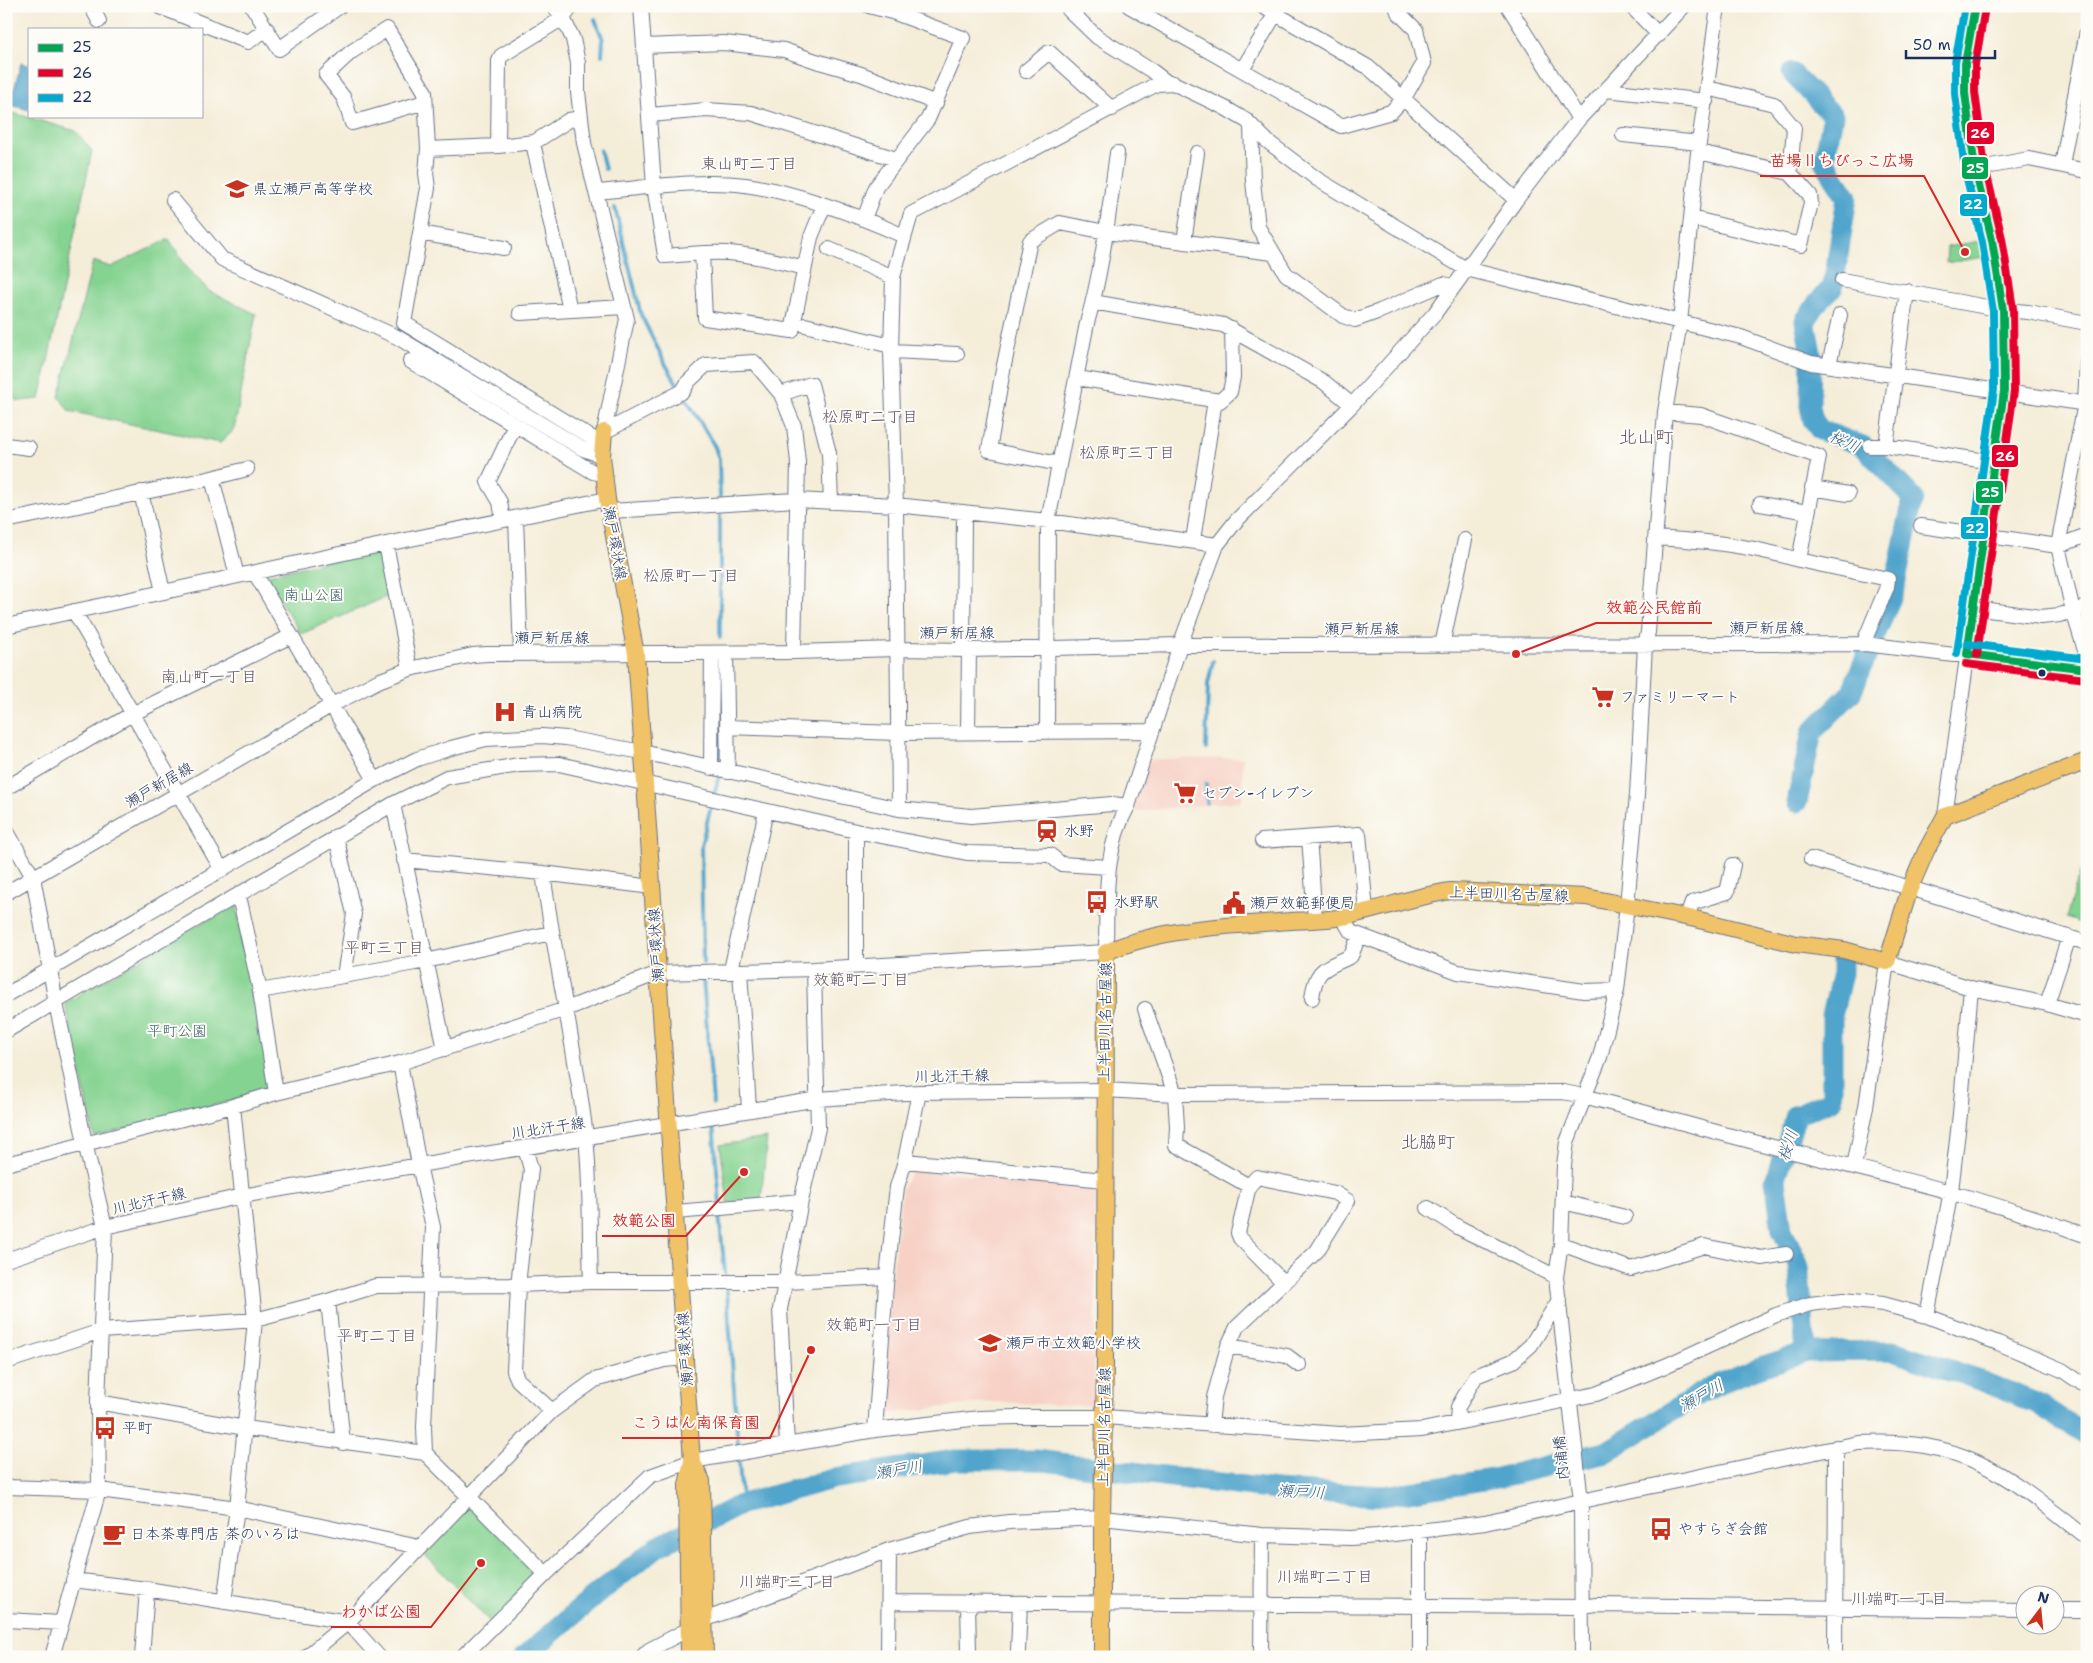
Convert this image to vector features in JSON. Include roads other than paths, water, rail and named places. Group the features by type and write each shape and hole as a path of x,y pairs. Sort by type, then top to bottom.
{"main road":[{"name":"瀬戸環状線","path":"603,444 608,505 636,654 670,1124 692,1460 687,1485 689,1657"},
{"path":"1888,962 1910,888 1926,851 1945,816 2087,761"},
{"name":"上半田川名古屋線","path":"1102,1657 1102,1518 1105,1417 1106,952 1118,947 1170,934 1206,928 1342,917 1433,893 1451,891 1586,897 1687,917 1796,944 1844,950 1888,962"},
{"name":"瀬戸環状線","path":"692,1460 702,1480 705,1657"}],"street":[{"path":"91,6 100,21"},
{"path":"158,6 248,42 267,29"},
{"path":"252,6 279,49 340,6"},
{"path":"553,6 563,18 573,39 578,63 578,92 584,143 598,192 627,319 603,444"},
{"path":"498,146 499,61 504,54 563,18 572,6"},
{"path":"641,6 654,186 665,256 702,253 737,254 755,256 804,268"},
{"path":"864,219 876,187 928,119 963,38 892,12 869,6"},
{"path":"1129,6 1341,126 1390,112 1404,98 1424,63 1416,30 1398,12 1396,6"},
{"path":"1262,6 1277,10 1368,67 1516,200"},
{"path":"1508,6 1579,119"},
{"path":"1631,6 1659,35"},
{"path":"7,1162 85,1144 234,1106 276,1093 400,1063 566,1009 658,972 814,969 1106,952 1108,867 1120,819 1128,806 1180,645 1217,545 1236,522 1352,405 1435,313 1516,200 1579,119 1684,6"},
{"name":"内浦橋","path":"1582,1657 1581,1496 1556,1277 1561,1244 1567,1142 1600,1057 1617,990 1628,905 1638,790 1645,645 1648,632 1665,412 1680,322 1699,147 1718,6"},
{"path":"1945,816 2004,391 2003,310 1992,240 1975,169 1966,93 1965,64 1974,6"},
{"path":"1069,10 1098,37 1168,83"},
{"path":"1242,70 1277,10"},
{"path":"425,102 352,123 344,98 326,75 351,52 387,29 425,92 428,149 426,173 428,188 405,324 603,444"},
{"path":"2062,165 2087,31"},
{"path":"644,46 724,43 784,50 862,74 936,103"},
{"path":"1026,71 1049,52 1112,109"},
{"path":"899,809 896,506 891,348 893,277 911,214 1157,84 1174,83 1247,121 1251,127 1317,179 1466,269 1741,337 1810,363 2086,403"},
{"path":"1606,90 1706,94 1774,104 1794,128 1790,172"},
{"path":"650,115 706,110 751,113 896,159"},
{"path":"428,149 533,143 569,120 581,118"},
{"path":"1251,127 1253,181 1258,227 1272,254 1286,274 1343,316 1355,320 1443,284 1454,286"},
{"path":"1623,135 1699,147 1790,172 1810,195 1811,203 1802,245 1692,218"},
{"path":"533,143 570,310"},
{"path":"1047,732 1048,520 1093,302 1106,232 1117,153"},
{"path":"1184,242 1197,154"},
{"path":"1975,169 2030,159 2087,171"},
{"path":"598,192 654,186 745,185 824,205 904,236"},
{"path":"173,200 222,259 397,337 583,449 603,444 680,393 688,382 706,365 754,362 781,394 794,426 798,462 794,652"},
{"path":"702,253 705,318 792,332 811,237 824,205"},
{"path":"1059,464 989,450 1030,241 1060,223 1106,232 1272,254"},
{"path":"420,233 504,248"},
{"path":"830,249 893,277"},
{"path":"1842,280 2003,310 2028,312 2087,323"},
{"path":"1886,446 1907,291"},
{"path":"1093,302 1223,325 1324,382 1352,405"},
{"path":"520,313 624,307"},
{"path":"1829,365 1840,315"},
{"path":"805,324 891,348 957,354"},
{"path":"1077,378 1220,401 1230,392 1233,377 1232,329"},
{"path":"410,361 593,472 604,474"},
{"path":"2087,362 2086,403 2058,546 2073,611 2087,657"},
{"path":"781,394 811,384 829,453 831,502"},
{"path":"1193,540 1215,400"},
{"path":"1665,412 1701,416 1818,457 1798,560"},
{"path":"515,425 488,482 509,519 522,654"},
{"path":"6,445 29,448"},
{"path":"1870,446 1886,446 1993,462"},
{"path":"6,521 248,469"},
{"path":"212,478 237,576"},
{"path":"1812,488 1848,494"},
{"path":"141,492 162,592"},
{"path":"6,626 509,519 608,505 796,500 896,506 1048,520 1217,545"},
{"path":"1760,504 1808,512"},
{"path":"964,512 968,732"},
{"path":"1921,526 2058,546 2087,535"},
{"path":"1655,538 1718,542 1764,550 1798,560 1888,579 1887,587 1866,637 1865,644"},
{"path":"1442,645 1465,540"},
{"path":"386,544 410,669"},
{"path":"255,573 375,780"},
{"path":"1974,608 2041,617 2060,615 2087,607"},
{"path":"74,611 222,870"},
{"path":"6,788 132,714 291,636"},
{"name":"瀬戸新居線","path":"6,894 177,793 378,681 410,669 473,656 896,649 966,650 1180,645 1865,644 2087,669"},
{"path":"712,653 720,770"},
{"path":"720,770 728,727 726,653"},
{"path":"728,727 898,733 1152,731"},
{"path":"6,995 375,780 417,760 451,748 486,739 533,736 558,738 642,752 899,809 971,816 1112,804 1128,806"},
{"path":"6,1031 239,896 392,804 447,777 519,765 559,764 856,831 966,853 1050,855 1061,864 1108,867"},
{"path":"392,804 445,1049"},
{"path":"749,1109 735,971 766,811"},
{"path":"6,830 33,878 85,1144 105,1227 98,1402 99,1490 52,1657"},
{"path":"856,831 856,966"},
{"path":"1262,841 1359,834 1366,911"},
{"path":"336,836 354,914 344,976"},
{"path":"1309,838 1315,919"},
{"path":"404,860 544,873 652,886"},
{"path":"1811,860 2087,942"},
{"path":"1687,917 1692,903 1727,892 1732,865"},
{"path":"544,873 551,933 566,1009 586,1138 591,1282"},
{"path":"239,896 260,991 276,1093"},
{"path":"1342,917 1351,932 1359,936 1458,972 1584,991 1617,990"},
{"path":"260,991 426,961 551,933"},
{"path":"1312,998 1315,981 1320,972 1351,956 1359,936"},
{"path":"2046,1004 2069,937"},
{"path":"1854,1166 1866,1107 1888,962 1971,988 2046,1004 2087,1016"},
{"path":"787,1446 780,1308 818,1128 814,969"},
{"path":"1927,1316 1951,1191 1971,988"},
{"path":"1144,1009 1175,1094 1178,1127 1176,1145 1249,1186"},
{"path":"400,1063 433,1227 424,1453"},
{"name":"川北汗干線","path":"6,1260 105,1227 242,1196 749,1109 818,1099 919,1092 1105,1090 1175,1094 1564,1092 1951,1191 2024,1212 2087,1236"},
{"path":"874,1430 897,1187 905,1161 919,1092"},
{"path":"224,1602 237,1508 255,1320 234,1106"},
{"path":"525,1148 531,1169 518,1285 514,1371 518,1380 552,1411"},
{"path":"905,1161 1105,1180"},
{"path":"1210,1425 1214,1397 1228,1346 1237,1327 1284,1283 1317,1251 1348,1201 1335,1194 1257,1177 1249,1186 1238,1233 1240,1238 1284,1283"},
{"path":"676,1212 801,1202"},
{"path":"1563,1202 1626,1217"},
{"path":"1428,1208 1458,1227 1556,1277"},
{"path":"1561,1244 1631,1269 1704,1246 1762,1258 1786,1254"},
{"path":"6,1362 101,1331 255,1320 376,1286 518,1285 591,1282 786,1282 887,1277"},
{"path":"1457,1423 1458,1407 1476,1376 1513,1361 1531,1345 1559,1300"},
{"path":"328,1301 343,1443"},
{"path":"462,1657 546,1574 650,1476 692,1460 787,1446 874,1430 980,1418 1016,1416 1105,1417 1340,1434 1422,1430 1596,1394 1665,1366 1776,1315 1810,1304 1851,1301 1883,1304 1927,1316 2062,1370 2087,1387"},
{"path":"1228,1346 1287,1356 1299,1365"},
{"path":"306,1657 348,1622 552,1411 595,1380 664,1360 686,1358"},
{"path":"98,1402 245,1428 424,1453 546,1574"},
{"path":"704,1620 889,1550 970,1527 1009,1522 1102,1518 1262,1535 1351,1538 1420,1532 1485,1523 1581,1496 1836,1447 1888,1441 1933,1446 1955,1452 1994,1470 2017,1484 2087,1538"},
{"path":"1835,1657 1836,1447"},
{"path":"6,1480 6,1488 99,1490 237,1508 419,1547"},
{"path":"1420,1532 1420,1657"},
{"path":"1261,1657 1262,1535"},
{"path":"888,1657 889,1550"},
{"path":"73,1580 147,1589 348,1622 379,1657"},
{"path":"142,1657 147,1589"},
{"path":"889,1602 2016,1610"},
{"path":"968,1602 969,1653"},
{"path":"1018,1651 1020,1603"},
{"path":"2066,1610 2087,1610"},
{"path":"6,1620 61,1623"},
{"path":"642,1657 649,1650 689,1629"}],"water":[{"path":"21,63 28,65 28,110 10,105"}],"waterway":[{"path":"595,19 603,40 602,55"},
{"name":"桜川","path":"1792,73 1833,116 1824,161 1847,197 1833,287 1818,302 1805,321 1811,353 1810,406 1813,420 1820,430 1863,446 1913,498 1894,590 1851,693 1812,732 1797,802"},
{"path":"600,150 605,169"},
{"path":"615,208 641,315 666,365 715,447 719,459 720,498"},
{"path":"720,515 720,637"},
{"path":"1206,749 1208,684 1213,661"},
{"path":"719,668 720,765"},
{"path":"703,963 701,845 720,772"},
{"path":"1206,784 1207,803"},
{"name":"桜川","path":"1806,1352 1798,1264 1782,1230 1775,1181 1796,1115 1832,1100 1832,1016 1842,973 1842,958"},
{"path":"703,978 713,1104"},
{"path":"713,1125 720,1203"},
{"path":"719,1214 725,1273"},
{"path":"727,1291 742,1504"},
{"name":"瀬戸川","path":"524,1657 596,1595 657,1547 742,1504 836,1478 955,1460 1036,1460 1276,1490 1384,1496 1497,1478 1606,1452 1713,1386 1755,1369 1806,1352 1893,1351 1974,1378 2036,1403 2087,1435"}],"place":[{"name":"県立瀬戸高等学校","path":"237,189"},
{"name":"苗場Ⅱちびっこ広場","path":"1965,252"},
{"name":"效範公民館前","path":"1516,654"},
{"name":"ファミリーマート","path":"1603,697"},
{"name":"青山病院","path":"505,712"},
{"name":"セブン-イレブン","path":"1185,793"},
{"name":"水野","path":"1047,831"},
{"name":"水野駅","path":"1097,902"},
{"name":"瀬戸效範郵便局","path":"1234,903"},
{"name":"效範公園","path":"744,1172"},
{"name":"瀬戸市立效範小学校","path":"990,1343"},
{"name":"こうはん南保育園","path":"811,1350"},
{"name":"平町","path":"105,1428"},
{"name":"やすらぎ会館","path":"1661,1529"},
{"name":"日本茶専門店 茶のいろは","path":"114,1534"},
{"name":"わかば公園","path":"481,1563"}],"district":[{"name":"東山町二丁目","path":"749,163"},
{"name":"松原町二丁目","path":"870,416"},
{"name":"北山町","path":"1646,437"},
{"name":"松原町三丁目","path":"1127,452"},
{"name":"松原町一丁目","path":"691,575"},
{"name":"南山町一丁目","path":"209,676"},
{"name":"平町三丁目","path":"384,947"},
{"name":"效範町二丁目","path":"861,979"},
{"name":"北脇町","path":"1428,1142"},
{"name":"效範町一丁目","path":"874,1324"},
{"name":"平町二丁目","path":"377,1335"},
{"name":"川端町二丁目","path":"1325,1576"},
{"name":"川端町三丁目","path":"787,1581"},
{"name":"川端町一丁目","path":"1899,1598"}],"park label":[{"name":"南山公園","path":"314,595"},
{"name":"平町公園","path":"177,1031"}]}
